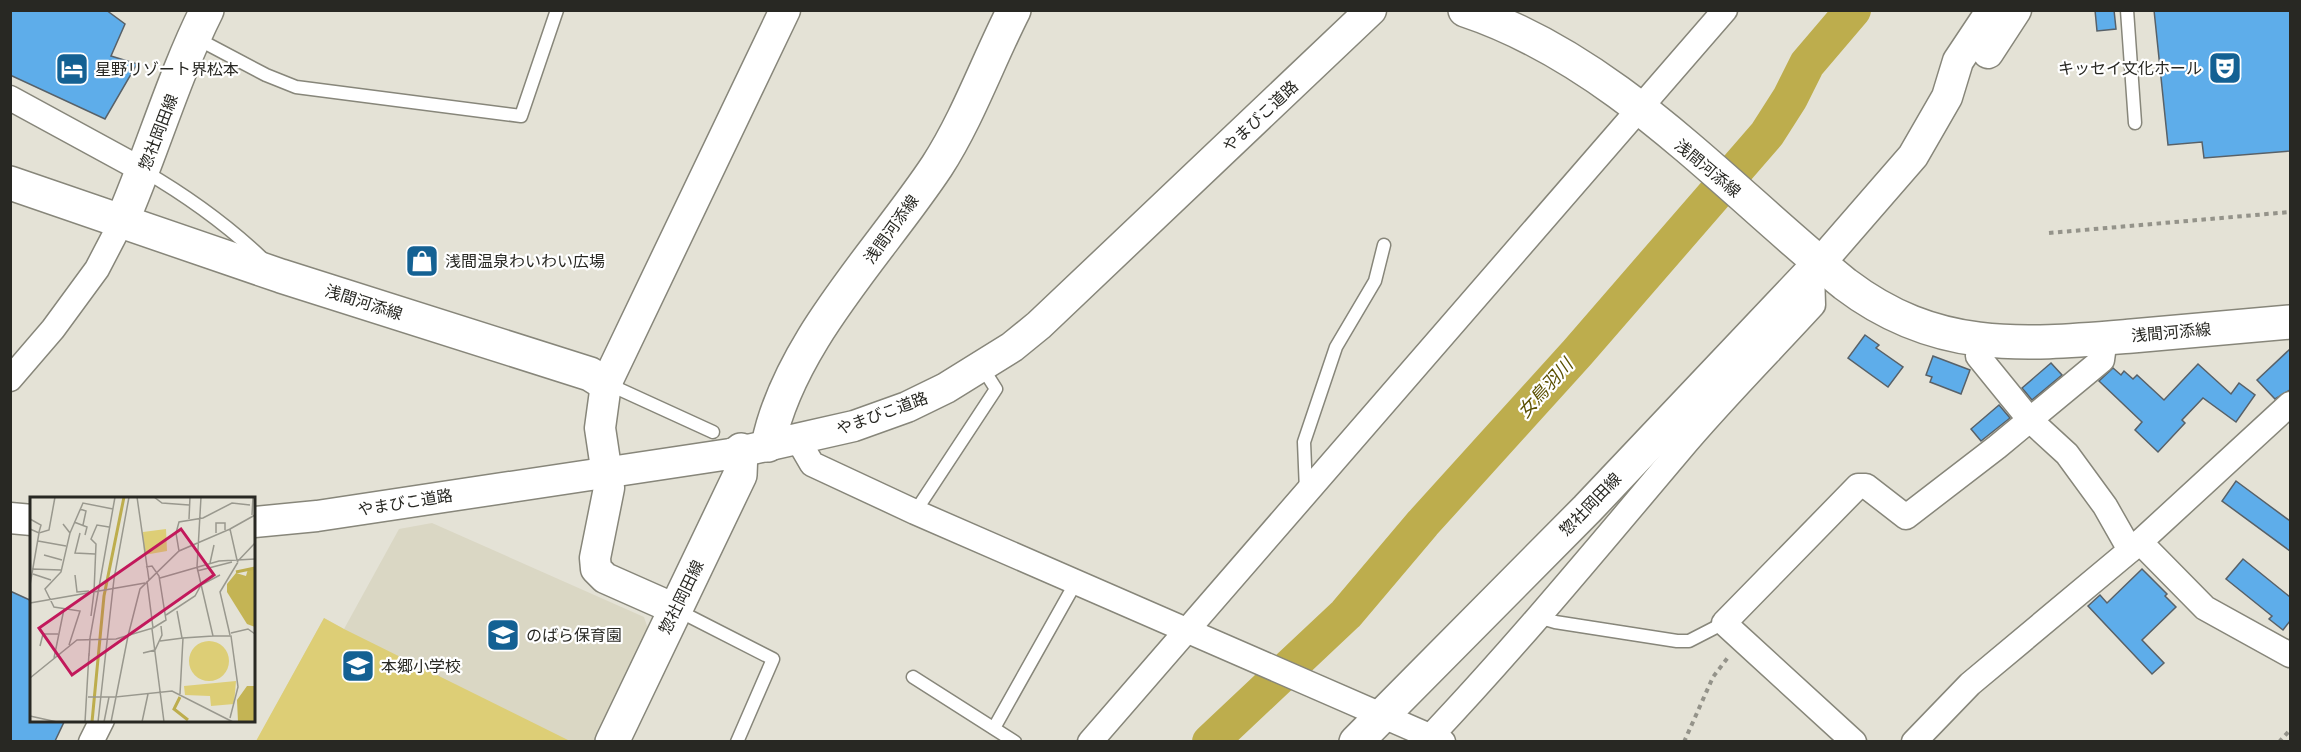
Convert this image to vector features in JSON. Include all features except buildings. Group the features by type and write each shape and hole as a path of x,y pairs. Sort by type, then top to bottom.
{"main road":[{"name":"浅間河添線","path":"769,445 772,425 792,378 815,337 938,164 1014,10"},
{"name":"浅間河添線","path":"1465,10 1545,45 1596,75 1811,260 1872,305 1901,319 1980,341 2043,344 2290,322"},
{"name":"惣社岡田線","path":"122,221 144,171 200,24"},
{"name":"浅間河添線","path":"10,183 281,276 576,369 606,384"},
{"name":"惣社岡田線","path":"1356,741 1372,709 1587,509 1811,260"},
{"name":"浅間河添線","path":"1946,333 1982,325 2062,321 2290,301"},
{"name":"惣社岡田線","path":"612,741 740,475 769,445"}],"street":[{"path":"675,609 605,578 596,569 595,558 609,488 600,428 606,384 785,10"},
{"name":"やまびこ道路","path":"255,522 317,516 730,454 854,426 907,407 982,366 1039,325 1371,10"},
{"path":"1090,741 1195,634 1306,495 1644,114 1725,10"},
{"path":"769,445 915,512 1372,709 1430,738 1500,664 1611,535 1681,448 1813,305 1811,260 1912,156 1947,97 1958,61 1992,10"},
{"path":"1947,97 1975,73 2016,10"},
{"path":"10,98 144,171"},
{"path":"10,379 53,329 97,269 122,221"},
{"path":"1854,741 1725,623 1858,486 1866,486 1906,517 2030,420 2102,360 2105,338"},
{"path":"1980,341 1978,356 2030,420 2067,454 2135,546 2205,608 2290,655"},
{"path":"1914,741 1970,684 2135,546 2232,460 2290,404"},
{"path":"10,518 30,520"},
{"path":"92,741 101,722"}],"lane":[{"path":"200,24 266,75 296,87 520,116 557,10"},
{"path":"2127,10 2135,123"},
{"path":"144,171 174,188 232,230 281,276"},
{"path":"1306,495 1304,442 1336,347 1375,281 1384,245"},
{"path":"915,512 996,389 982,366"},
{"name":"浅間河添線","path":"606,384 713,432"},
{"path":"994,728 1076,582"},
{"path":"675,609 773,659 737,741"},
{"path":"1539,617 1555,622 1677,641 1689,641 1725,623"},
{"path":"913,677 1016,741"}],"path":[{"path":"2049,233 2290,212"},
{"path":"1684,741 1713,677 1742,640"},
{"path":"2279,741 2290,730"}],"shaded area":[{"name":"のばら保育園","path":"432,523 644,617 652,641 605,741 256,742 324,618 344,629 399,529"},
{"name":"本郷小学校","path":"324,618 344,629 570,741 256,741"}],"waterway":[{"name":"女鳥羽川","path":"1210,742 1346,614 1423,523 1577,353 1767,134 1790,98 1807,64 1853,10"}],"place":[{"name":"キッセイ文化ホール","path":"2225,68"},
{"name":"星野リゾート界松本","path":"72,69"},
{"name":"浅間温泉わいわい広場","path":"422,261"},
{"name":"のばら保育園","path":"503,635"},
{"name":"本郷小学校","path":"358,666"}]}
